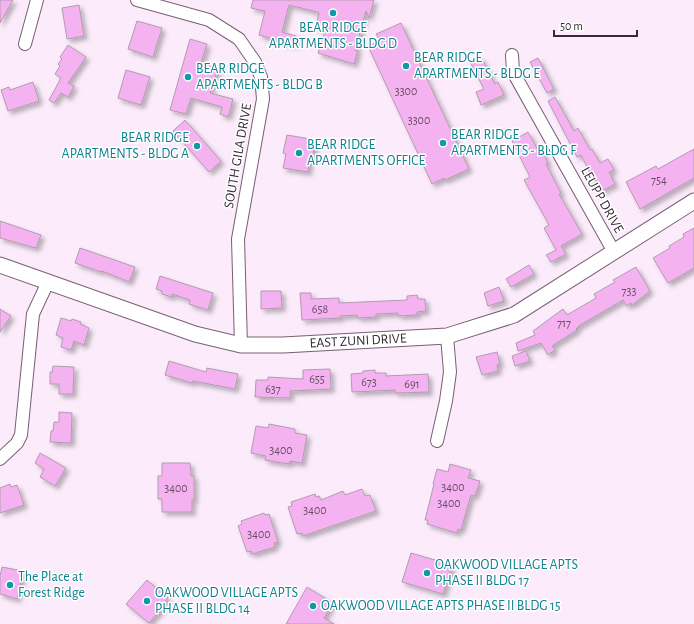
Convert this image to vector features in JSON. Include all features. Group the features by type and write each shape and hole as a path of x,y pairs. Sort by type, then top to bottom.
{"street":[{"path":"26,44 37,0"},
{"name":"SOUTH GILA DRIVE","path":"137,0 209,20 239,39 255,62 261,77 263,99 238,239 240,345"},
{"name":"LEUPP DRIVE","path":"512,55 513,72 614,252"},
{"name":"EAST ZUNI DRIVE","path":"0,265 195,334 240,345 283,345 447,336 514,315 694,202"},
{"path":"0,459 17,443 21,435 33,314 48,282"},
{"path":"437,441 446,401 450,372 447,336"}],"building":[{"path":"0,0 13,0 0,23"},
{"path":"253,0 374,0 369,18 366,11 355,51 358,49 354,64 318,53 325,31 315,28 319,13 317,12 289,5 282,32 296,36 294,45 259,35 265,11 251,8"},
{"path":"79,5 84,36 67,39 62,8"},
{"path":"137,21 162,28 153,57 128,49"},
{"path":"401,23 469,169 432,184 368,46 380,41 376,34"},
{"path":"190,39 207,44 201,63 218,68 210,93 233,99 228,117 220,114 222,107 191,98 186,114 170,110"},
{"path":"68,45 86,57 68,83 74,86 68,97 61,93 54,103 49,100 61,78 55,74 60,66 58,64 62,59 60,57"},
{"path":"481,57 495,84 498,82 504,95 481,105 476,92 484,89 470,62"},
{"path":"538,58 554,89 547,93 530,62"},
{"path":"126,70 150,77 141,105 118,98"},
{"path":"33,82 39,101 8,111 1,90 9,87 10,90"},
{"path":"555,97 574,131 578,128 590,150 592,149 600,163 608,159 614,170 609,172 615,184 602,191 596,180 594,181 581,155 577,157 548,101"},
{"name":"BEAR RIDGE APARTMENTS - BLDG A","path":"185,120 221,161 209,172 173,131"},
{"path":"528,132 538,150 541,149 548,163 546,164 561,193 559,194 582,234 561,246 566,254 551,262 546,255 556,250 544,228 549,225 524,180 530,177 512,141"},
{"name":"BEAR RIDGE APARTMENTS OFFICE","path":"287,135 316,140 312,158 310,158 308,172 283,168 286,154 283,153"},
{"path":"694,149 694,178 640,209 626,182 656,166 658,169"},
{"path":"0,221 41,235 36,248 0,238"},
{"path":"694,228 694,268 668,283 653,258 670,248 669,246 684,237 683,234"},
{"path":"80,248 135,267 129,282 102,271 101,272 75,263"},
{"path":"529,265 534,274 511,287 506,279"},
{"path":"636,267 650,291 632,305 631,303 627,306 623,300 580,325 576,329 577,330 552,346 555,350 548,355 541,343 518,351 516,343 535,335 533,331 563,309 567,315 596,298 594,294 615,282 613,280"},
{"path":"160,276 213,293 208,310 189,304 190,300 172,294 172,297 162,294 162,291 156,289"},
{"path":"499,287 504,301 488,306 484,293"},
{"path":"261,291 281,291 282,308 261,309"},
{"path":"300,293 311,293 311,299 339,298 339,303 407,300 407,296 417,295 418,299 425,299 426,311 417,312 417,315 398,316 398,313 376,314 376,317 358,318 357,315 340,316 340,318 302,320"},
{"path":"0,309 11,316 0,332"},
{"path":"61,318 81,322 80,324 89,328 84,345 74,341 71,350 61,347 63,338 56,335"},
{"path":"526,351 530,361 515,366 512,356"},
{"path":"497,352 500,364 497,365 498,371 482,375 476,357"},
{"path":"169,361 206,372 207,368 238,374 235,389 193,381 192,383 165,375"},
{"path":"53,366 74,367 73,394 59,394 59,384 50,384 50,372 52,372"},
{"path":"330,369 331,389 290,391 290,398 255,397 256,380 268,380 268,377 303,379 303,370"},
{"path":"375,370 375,373 386,373 386,376 428,374 429,392 395,393 395,390 352,392 351,374"},
{"path":"59,412 72,413 71,443 50,442 54,422 59,422"},
{"path":"269,424 295,429 295,433 307,435 302,463 290,461 289,464 265,460 266,456 251,453 256,426 268,428"},
{"path":"40,453 66,468 55,486 40,477 44,469 35,463"},
{"path":"162,463 190,463 191,476 194,476 194,500 192,500 192,512 162,512 162,499 158,499 158,476 162,476"},
{"path":"450,464 471,470 468,478 480,481 475,496 471,495 461,530 458,529 457,533 427,524 428,520 425,520 437,469 448,472"},
{"path":"10,484 11,487 17,485 24,505 0,513 0,488"},
{"path":"362,489 365,496 370,495 376,511 303,536 302,533 297,534 288,507 292,506 291,502 315,494 316,497 319,496 321,500 343,491 345,495"},
{"path":"264,513 265,515 269,514 278,542 274,543 275,547 252,554 251,551 247,552 238,526 242,524 241,521"},
{"name":"OAKWOOD VILLAGE APTS PHASE II BLDG 17","path":"411,553 452,565 443,594 402,582"},
{"name":"The Place at Forest Ridge","path":"2,567 23,571 17,599 0,594 0,576"},
{"name":"OAKWOOD VILLAGE APTS PHASE II BLDG 14","path":"147,580 168,598 160,607 162,608 149,623 126,604"},
{"name":"OAKWOOD VILLAGE APTS PHASE II BLDG 15","path":"307,587 333,603 324,618 334,624 286,624"}],"place":[{"name":"BEAR RIDGE APARTMENTS - BLDG D","path":"333,13"},
{"name":"BEAR RIDGE APARTMENTS - BLDG E","path":"406,66"},
{"name":"BEAR RIDGE APARTMENTS - BLDG B","path":"188,77"},
{"name":"BEAR RIDGE APARTMENTS - BLDG F","path":"443,143"},
{"name":"BEAR RIDGE APARTMENTS - BLDG A","path":"197,146"},
{"name":"BEAR RIDGE APARTMENTS OFFICE","path":"299,153"},
{"name":"OAKWOOD VILLAGE APTS PHASE II BLDG 17","path":"427,573"},
{"name":"The Place at Forest Ridge","path":"10,585"},
{"name":"OAKWOOD VILLAGE APTS PHASE II BLDG 14","path":"147,601"},
{"name":"OAKWOOD VILLAGE APTS PHASE II BLDG 15","path":"313,606"}]}
